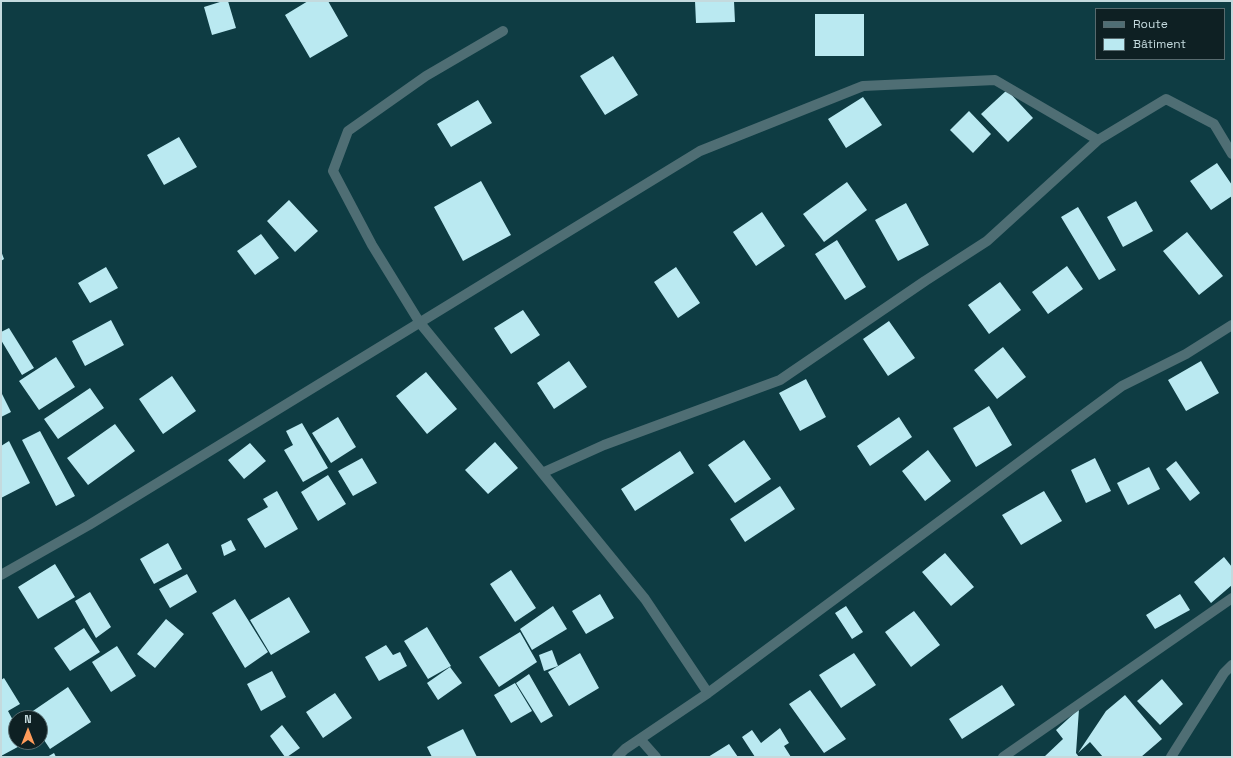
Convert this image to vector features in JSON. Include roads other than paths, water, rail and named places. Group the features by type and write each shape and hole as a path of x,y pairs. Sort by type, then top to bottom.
{"street":[{"path":"503,31 426,76 348,131 333,171 372,244 420,323 645,599 708,693"},
{"path":"1,574 89,524 700,151 863,86 995,80 1098,140"},
{"path":"542,473 604,445 780,380 925,281 987,241 1098,140 1166,99 1214,124 1232,154"},
{"path":"617,757 640,739 708,693 1122,386 1186,354 1232,325"},
{"path":"1003,757 1232,598"},
{"path":"1171,757 1224,673 1232,665"},
{"path":"640,739 656,757"}]}
